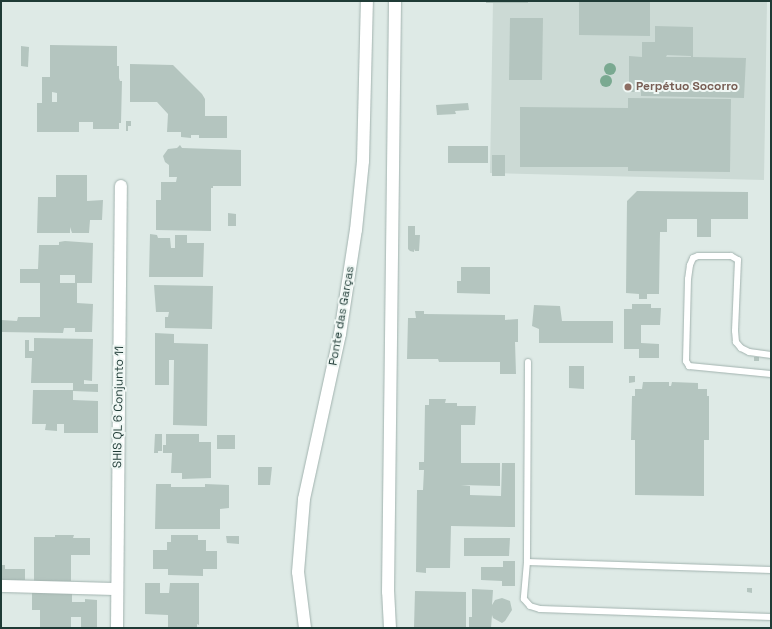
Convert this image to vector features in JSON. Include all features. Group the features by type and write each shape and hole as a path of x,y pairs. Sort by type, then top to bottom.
{"main road":[{"name":"Ponte das Garças","path":"305,628 298,572 304,499 340,334 355,238 363,162 367,1"},
{"path":"390,628 388,592 395,1"},
{"name":"SHIS QL 6 Conjunto 11","path":"117,628 121,186"},
{"path":"1,586 117,589"}],"lane":[{"path":"771,355 749,352 741,348 736,342 735,331 738,260 731,256 698,256 694,258 690,265 688,278 686,361 689,366 771,374"},
{"path":"528,362 527,562 524,599 530,606 540,609 771,617"},
{"path":"527,562 771,570"}],"shaded area":[{"name":"Perpétuo Socorro","path":"493,1 767,1 764,180 490,173"}],"building":[{"path":"486,1 528,1 528,3 486,3"},
{"path":"579,1 650,1 650,36 579,35"},
{"path":"510,18 543,18 542,80 509,80"},
{"path":"655,26 693,27 693,57 746,58 744,98 641,96 641,92 629,92 629,56 642,57 642,42 655,42","holes":["667,55 691,57 666,57"]},
{"path":"50,45 117,46 117,66 119,66 120,81 122,81 121,123 119,123 119,129 93,129 93,122 79,122 79,132 37,132 37,103 42,103 42,77 50,77","holes":["52,92 57,93 57,102 52,102"]},
{"path":"21,46 29,47 28,67 21,66"},
{"path":"130,64 173,65 202,94 205,99 205,116 227,116 227,138 199,138 199,135 191,135 191,138 181,137 181,132 167,132 168,114 157,102 130,102"},
{"path":"628,98 731,99 730,172 628,171 628,167 520,167 520,107 628,108"},
{"path":"468,103 469,110 455,111 456,114 437,115 436,105"},
{"path":"126,121 131,121 131,126 128,126 128,131 126,131"},
{"path":"180,145 182,148 241,150 241,186 213,186 213,188 211,188 211,231 156,230 156,200 161,200 161,182 176,182 177,177 169,177 169,165 165,162 163,156 168,149 177,148"},
{"path":"448,146 488,146 488,163 448,163"},
{"path":"492,155 505,155 505,176 492,176"},
{"path":"56,175 87,175 87,201 103,200 102,220 90,220 89,233 72,233 70,227 70,233 37,233 38,197 56,197"},
{"path":"637,191 748,192 748,219 711,219 711,237 697,237 697,219 667,219 667,232 660,232 659,294 647,294 647,299 639,299 639,294 626,293 627,201"},
{"path":"228,213 236,214 236,226 228,226"},
{"path":"408,226 415,226 415,235 420,235 419,251 415,251 414,249 414,252 408,249"},
{"path":"150,234 157,235 158,238 170,238 171,248 175,248 175,235 187,235 187,243 204,243 203,277 149,277"},
{"path":"59,242 93,243 92,283 77,283 77,303 93,304 92,332 75,332 75,328 64,328 63,333 1,332 1,320 17,321 18,317 40,317 40,283 20,283 20,269 38,269 39,245 59,245","holes":["60,275 75,275 75,283 60,283"]},
{"path":"461,267 490,267 490,294 457,293 457,281 461,281"},
{"path":"154,285 213,286 212,329 165,328 165,317 168,317 169,312 156,312"},
{"path":"632,304 651,304 651,308 661,308 660,325 641,325 641,343 659,344 659,358 639,358 639,349 624,349 624,309 632,309"},
{"path":"534,305 560,306 562,321 613,321 613,343 539,343 539,329 532,326"},
{"path":"415,311 424,311 424,314 505,315 505,320 518,319 518,342 515,342 516,374 500,374 500,362 439,362 438,359 407,359 408,318 416,318"},
{"path":"155,333 174,334 174,343 208,344 207,426 173,425 174,360 169,360 169,385 155,385"},
{"path":"34,338 93,339 92,381 84,380 84,384 98,384 98,392 73,391 73,383 31,383 32,358 25,358 25,340 29,340 29,351 34,351"},
{"path":"754,357 759,357 759,361 754,361"},
{"path":"569,366 584,366 584,389 569,388"},
{"path":"629,376 635,376 635,382 629,383"},
{"path":"643,382 669,382 669,386 671,386 672,382 698,383 698,389 707,389 707,396 709,396 709,440 704,440 704,496 635,495 635,440 631,440 632,396 635,396 635,389 642,389"},
{"path":"33,390 73,390 73,400 98,401 98,433 64,433 64,424 57,424 57,431 45,430 46,424 32,424"},
{"path":"429,399 446,399 445,403 457,403 457,406 476,406 475,425 461,425 461,463 500,463 500,486 461,485 470,486 470,495 501,496 502,463 515,463 515,527 451,526 450,568 426,568 426,573 416,572 417,490 423,490 424,470 419,470 419,462 424,462 425,405 429,405"},
{"path":"155,434 162,434 162,451 158,451 158,453 154,453"},
{"path":"166,434 199,434 199,442 211,442 211,478 182,479 182,473 171,473 172,453 163,453 163,445 166,445"},
{"path":"217,435 235,435 235,449 217,449"},
{"path":"258,467 272,467 270,485 258,485"},
{"path":"156,484 171,484 171,487 205,487 205,484 229,485 229,508 220,509 220,529 155,529"},
{"path":"55,535 74,535 73,538 90,538 90,555 71,555 71,581 34,581 34,537 55,537"},
{"path":"171,535 198,535 198,540 206,540 206,551 217,551 217,569 203,569 203,576 168,575 168,569 153,569 153,550 167,550 167,542 171,542"},
{"path":"226,536 239,536 239,544 227,543"},
{"path":"464,538 510,538 509,556 464,556"},
{"path":"503,561 515,561 515,586 502,586 502,581 481,580 481,567 503,567"},
{"path":"1,565 5,565 5,569 25,569 25,580 1,580"},
{"path":"145,583 160,583 160,593 169,593 170,583 199,583 199,625 197,624 197,628 168,628 168,615 145,614"},
{"path":"32,585 72,586 72,602 85,602 85,599 97,600 97,628 81,628 81,617 71,617 71,628 40,628 40,610 32,610"},
{"path":"747,588 752,588 752,593 747,592"},
{"path":"472,589 493,590 492,605 495,600 502,598 510,601 512,610 505,621 502,623 493,618 492,615 491,628 469,628 469,617 472,617"},
{"path":"415,591 466,592 466,628 414,628"}],"place":[{"name":"Perpétuo Socorro","path":"628,87"}]}
